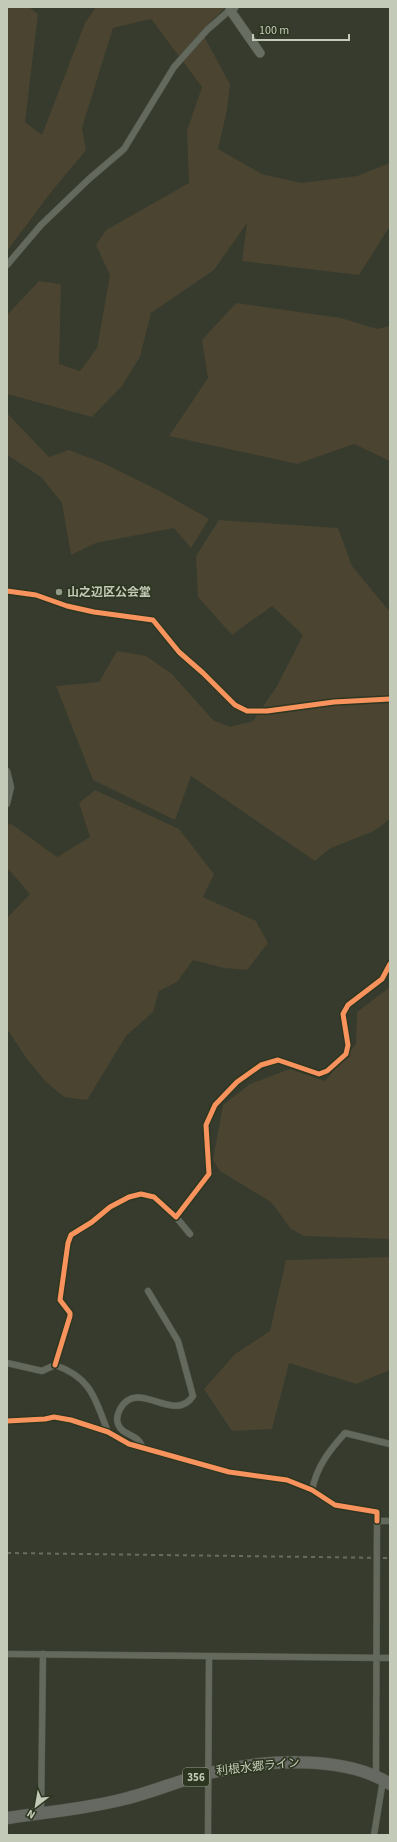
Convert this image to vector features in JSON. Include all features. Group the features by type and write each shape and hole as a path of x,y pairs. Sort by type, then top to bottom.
{"highway":[{"name":"利根水郷ライン","path":"7,1818 123,1799 210,1773 253,1766 303,1762 344,1767 385,1780"}],"street":[{"path":"7,265 41,225 89,179 124,149 174,67 207,30 232,8 260,53"},
{"path":"7,591 36,596 80,609 153,620 179,652 203,673 235,705 247,711 267,711 334,702 390,699"},
{"path":"7,771 11,787 7,804"},
{"path":"176,1217 209,1174 206,1125 215,1105 237,1082 261,1065 278,1060 319,1074 327,1071 346,1054 348,1045 343,1014 348,1005 382,979 390,964"},
{"path":"55,1365 70,1316 70,1313 60,1300 68,1243 71,1235 92,1222 110,1207 129,1197 141,1194 154,1197 176,1217 190,1234"},
{"path":"142,1446 138,1439 124,1432 118,1424 118,1413 128,1398 135,1396 172,1405 186,1404 193,1396 178,1341 148,1291"},
{"path":"7,1363 42,1371 55,1365 71,1371 84,1382 92,1392 108,1432"},
{"path":"7,1421 45,1420 54,1417 70,1420 108,1432 129,1444 142,1446 229,1472 287,1480 312,1490 335,1505 377,1512 376,1658 385,1780 374,1835"},
{"path":"312,1490 318,1468 345,1433 390,1444"},
{"path":"377,1521 390,1521"},
{"path":"7,1654 390,1658"},
{"path":"41,1813 43,1654"},
{"path":"208,1835 210,1773 209,1657"}],"shaded area":[{"path":"7,7 29,7 38,14 25,122 42,135 85,23 96,7 226,7 201,31 230,84 227,110 218,149 262,174 301,183 357,176 390,163 390,226 359,275 242,261 247,223 214,270 151,313 140,357 122,386 92,417 7,394 7,315 39,281 61,284 59,364 80,371 97,348 110,275 96,245 106,230 189,183 187,131 202,87 151,19 113,28 82,128 86,150 52,191 7,251"},
{"path":"236,303 341,318 377,329 390,326 390,461 354,444 297,464 169,436 208,378 202,340"},
{"path":"7,413 49,457 69,450 101,462 162,492 209,519 191,548 174,528 96,543 71,555 62,503 41,477 7,455"},
{"path":"219,520 338,528 352,566 390,612 390,819 374,831 329,849 315,861 191,776 175,820 93,780 56,686 99,682 117,651 146,656 172,674 213,720 230,727 253,721 277,686 303,635 272,606 232,635 198,597 196,556"},
{"path":"95,790 179,829 214,874 203,897 256,921 268,943 247,970 224,968 193,960 177,982 159,991 153,1012 126,1036 87,1100 64,1097 45,1081 27,1059 7,1029 7,918 30,894 7,868 7,826 10,823 57,857 90,837 79,803"},
{"path":"390,987 390,1239 304,1236 291,1229 271,1202 220,1171 213,1160 223,1105 250,1084 290,1069 325,1081 356,1044 357,1012"},
{"path":"390,1257 390,1370 356,1384 289,1363 272,1429 232,1431 204,1389 235,1354 270,1331 286,1260"}],"railway":[{"path":"7,1553 390,1558"}],"cycle path":[{"path":"7,591 36,595 67,606 94,612 153,620 179,652 203,673 235,705 247,711 267,711 334,702 390,699"},
{"path":"55,1365 70,1316 70,1313 60,1300 68,1243 71,1235 92,1222 110,1207 129,1197 141,1194 154,1197 176,1217 209,1174 206,1125 215,1105 237,1082 261,1065 278,1060 319,1074 327,1071 346,1054 348,1045 343,1014 348,1005 382,979 390,964"},
{"path":"7,1421 45,1419 54,1417 71,1420 108,1432 129,1444 229,1472 287,1480 312,1490 335,1505 377,1512 377,1521"}],"place":[{"name":"山之辺区公会堂","path":"59,592"}]}
